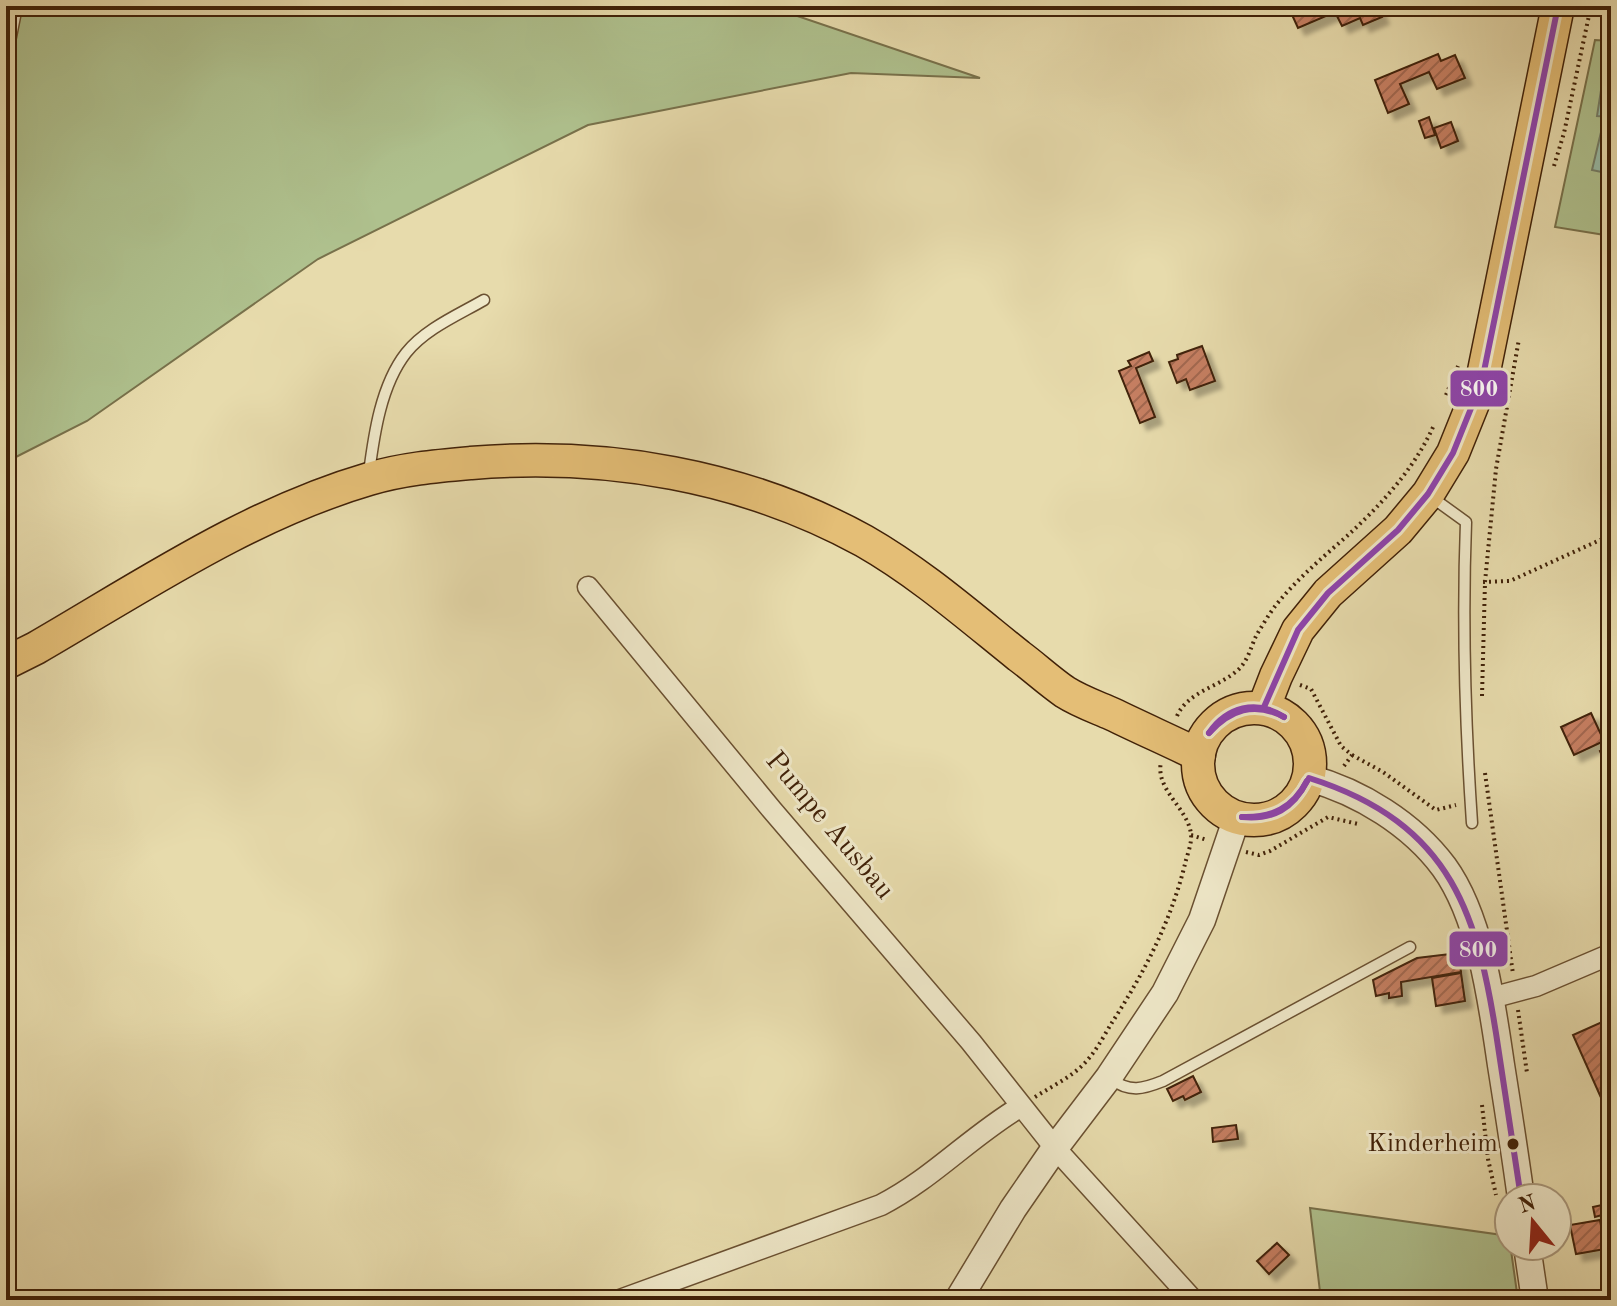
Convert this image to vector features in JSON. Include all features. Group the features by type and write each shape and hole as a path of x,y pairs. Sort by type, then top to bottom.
{"main road":[{"path":"1264,707 1298,630 1328,593 1398,530 1428,494 1453,453 1482,381 1558,6"},
{"path":"6,663 222,540 281,512 369,479 404,471 494,461 595,461 693,477 785,505 863,541 936,588 1066,692 1199,755"},
{"path":"1246,707 1264,707 1286,718 1302,735 1322,782 1275,816 1255,820 1233,832 1205,791 1199,776 1199,755 1213,726 1228,714 1246,707"}],"street":[{"path":"6,36 12,6"},
{"name":"Pumpe Ausbau","path":"588,587 772,810 971,1042 1020,1107 1193,1300"},
{"path":"1322,782 1350,792 1418,836 1446,869 1471,920 1504,995 1506,1182"},
{"path":"958,1300 1013,1209 1109,1077 1165,993 1202,920 1233,832"},
{"path":"1504,995 1611,954"},
{"path":"620,1300 881,1205 905,1193 994,1122 1020,1107"},
{"path":"1529,1262 1535,1300"}],"lane":[{"path":"369,479 373,436 385,393 406,353 436,327 484,300"},
{"path":"1428,494 1466,522 1463,698 1472,823"},
{"path":"1109,1077 1122,1087 1140,1090 1163,1081 1410,947"}],"path":[{"path":"1553,170 1591,6"},
{"path":"1482,700 1485,582 1502,425 1521,325"},
{"path":"1443,405 1460,360"},
{"path":"1439,416 1427,441 1396,486 1349,534 1307,570 1276,606 1243,664 1311,689 1341,746 1436,810 1489,798"},
{"path":"1464,582 1510,581 1611,535"},
{"path":"1328,817 1322,782 1342,768 1352,755"},
{"path":"1485,767 1504,995 1529,1082"},
{"path":"1020,1107 1070,1077 1090,1057 1127,1000 1165,929 1182,878 1191,835 1233,832 1259,855 1328,817 1360,824"},
{"path":"1482,1103 1488,1159 1498,1182"}],"shaded area":[{"path":"6,6 768,6 980,78 851,73 588,125 318,259 87,421 6,462"},
{"path":"1595,40 1611,41 1611,236 1555,227"},
{"path":"1606,58 1611,58 1611,117 1597,116"},
{"path":"1602,128 1611,130 1611,174 1592,170"},
{"path":"1310,1208 1493,1234 1493,1262 1513,1262 1518,1300 1321,1300"}],"building":[{"path":"1288,6 1377,6 1382,17 1363,25 1360,18 1342,26 1335,12 1298,28"},
{"path":"1438,54 1441,61 1455,55 1465,78 1437,89 1429,72 1400,84 1409,104 1388,113 1375,80"},
{"path":"1429,117 1435,135 1425,138 1419,121"},
{"path":"1451,122 1458,141 1441,148 1434,128"},
{"path":"1202,346 1215,381 1190,390 1186,379 1177,383 1169,362 1178,359 1177,355"},
{"path":"1149,352 1153,361 1136,368 1155,417 1140,423 1119,371 1131,366 1128,361"},
{"path":"1591,713 1604,741 1574,755 1561,727"},
{"path":"1611,747 1611,777 1600,751"},
{"path":"1458,953 1461,972 1401,982 1402,996 1389,998 1389,993 1376,996 1373,980 1417,958"},
{"path":"1461,973 1465,1001 1436,1006 1432,978"},
{"path":"1611,1018 1611,1120 1573,1035"},
{"path":"1193,1076 1201,1092 1185,1100 1183,1096 1173,1101 1167,1089"},
{"path":"1236,1125 1238,1139 1213,1142 1212,1128"},
{"path":"1611,1203 1611,1223 1609,1213 1595,1217 1593,1207"},
{"path":"1600,1220 1605,1249 1576,1254 1573,1224"},
{"path":"1277,1243 1289,1255 1269,1274 1257,1261"}],"transit line":[{"name":"800","path":"1264,707 1298,630 1328,593 1398,530 1428,494 1453,453 1482,381 1558,6"},
{"name":"800","path":"1209,733 1224,717 1243,708 1263,708 1284,717"},
{"name":"800","path":"1209,733 1225,719 1243,710 1263,710 1284,717"},
{"name":"800","path":"1309,778 1358,797 1397,821 1428,849 1451,881 1468,918 1481,959 1519,1182"},
{"name":"800","path":"1242,817 1263,816 1280,810 1295,798 1307,781"},
{"name":"800","path":"1242,817 1263,817 1281,811 1295,799 1307,781"}],"place":[{"name":"Kinderheim","path":"1513,1144"}]}
